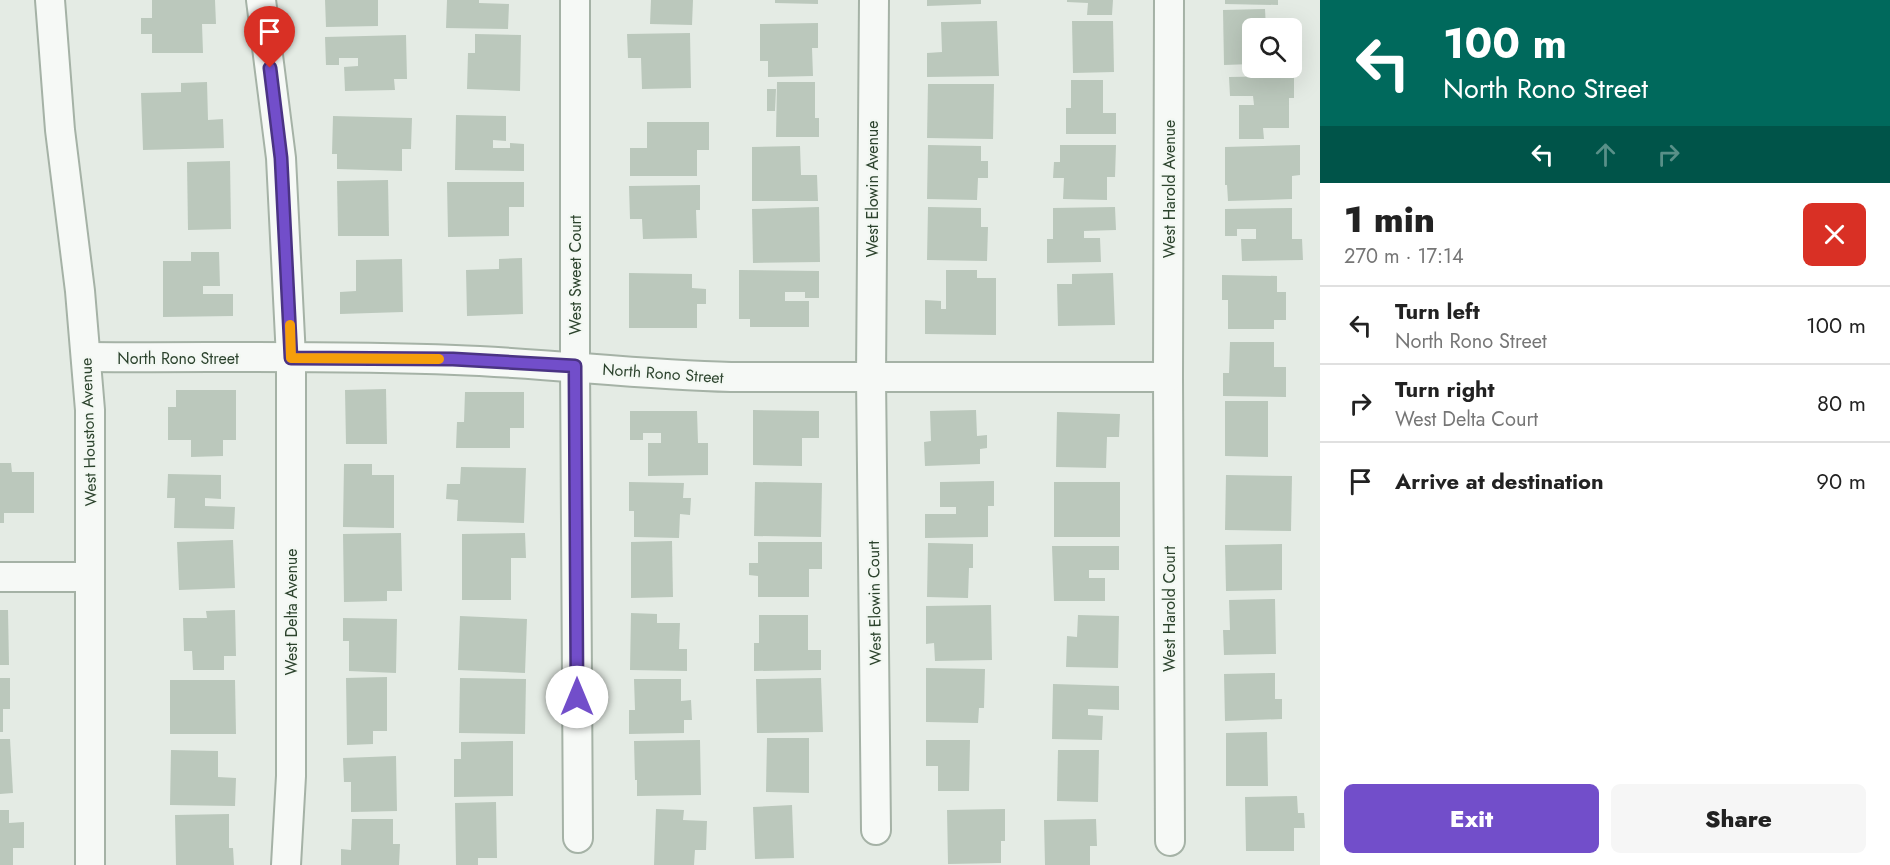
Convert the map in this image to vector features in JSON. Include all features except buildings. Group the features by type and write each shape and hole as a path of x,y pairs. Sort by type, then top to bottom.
{"street":[{"name":"West Houston Avenue","path":"50,0 60,130 87,357 91,452 90,865"},
{"name":"West Delta Avenue","path":"261,0 281,158 291,358 291,776 286,865"},
{"name":"West Sweet Court","path":"575,0 578,838"},
{"name":"West Elowin Avenue","path":"871,377 874,0"},
{"name":"West Harold Avenue","path":"1168,377 1169,0"},
{"name":"North Rono Street","path":"87,357 453,359 575,366 672,376 1168,377"},
{"name":"West Elowin Court","path":"871,377 876,830"},
{"name":"West Harold Court","path":"1168,377 1170,842"},
{"path":"0,576 90,577"}],"slow traffic":[{"path":"290,325 291,358 439,359"}],"route":[{"path":"270,68 281,158 291,358 453,359 575,366 577,697"}]}
